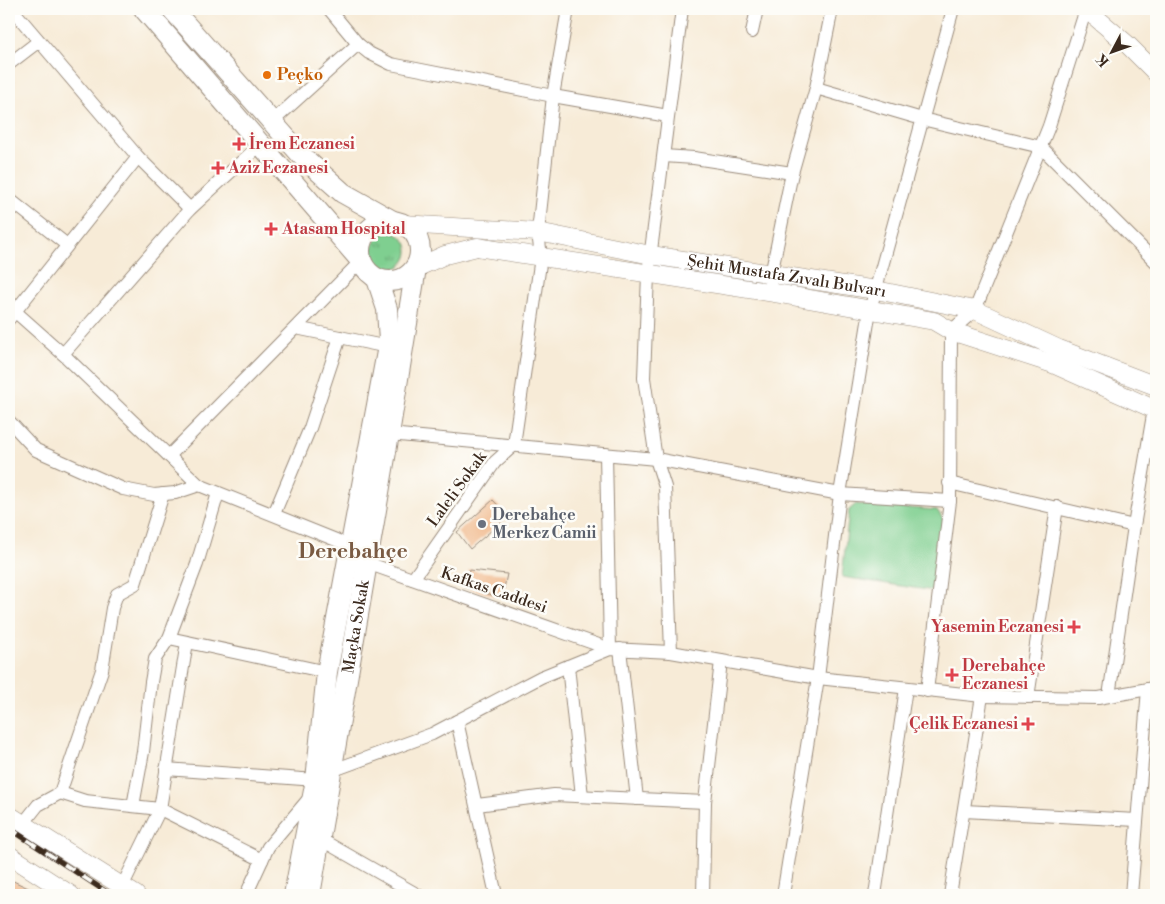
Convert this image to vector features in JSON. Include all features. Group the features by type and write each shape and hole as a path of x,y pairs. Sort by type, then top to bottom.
{"main road":[{"path":"144,9 361,261"},
{"name":"Şehit Mustafa Zıvalı Bulvarı","path":"172,9 305,159 343,193 398,222 538,232 651,255 876,290 976,310 1059,350 1156,386"},
{"path":"1086,9 1128,44 1156,73"},
{"path":"382,222 398,222 411,230 417,238 420,258 416,268 410,274 402,279 385,282 376,279 364,268 359,251 361,241 366,232 373,226 382,222"},
{"name":"Şehit Mustafa Zıvalı Bulvarı","path":"416,268 445,255 477,247 769,292 934,321 951,331 1053,364 1156,408"},
{"name":"Maçka Sokak","path":"299,895 320,781 367,563 416,268"},
{"name":"Maçka Sokak","path":"299,895 320,839 320,781 328,672 388,347 386,309 376,279"},
{"path":"16,820 129,891"},
{"path":"9,855 72,895"}],"street":[{"path":"12,9 138,157 190,208"},
{"path":"329,9 358,44 369,53 391,64 553,96 668,116"},
{"path":"514,445 541,257 538,232 553,96 568,9"},
{"path":"671,652 666,487 656,459 644,378 648,274 682,9"},
{"path":"752,32 757,9"},
{"path":"769,292 792,173 816,88 832,9"},
{"path":"783,895 818,678 840,494 870,310 953,9"},
{"path":"927,691 950,501 951,331 976,310 1041,147 1086,9"},
{"path":"9,64 40,41"},
{"path":"272,122 358,44"},
{"path":"816,88 922,119 1041,147 1156,262"},
{"path":"63,354 190,208 262,144"},
{"path":"664,156 694,158 792,173"},
{"path":"138,157 11,312 63,354 199,485 351,546"},
{"path":"9,199 66,245"},
{"path":"169,456 361,261"},
{"path":"296,328 388,347"},
{"path":"274,514 310,428 340,337"},
{"path":"1109,696 1134,526 1156,408"},
{"path":"9,421 36,450 123,489 154,495 175,493 199,485"},
{"path":"389,434 656,459 840,494 950,501"},
{"name":"Laleli Sokak","path":"413,579 495,462 514,445"},
{"path":"606,454 615,649 637,798"},
{"path":"949,483 1134,526"},
{"path":"133,806 143,752 151,682 156,659 169,638 197,564 218,492"},
{"path":"16,820 60,793 102,670 112,608 117,594 135,584 163,494"},
{"path":"1028,697 1057,507"},
{"name":"Kafkas Caddesi","path":"367,563 615,649"},
{"path":"169,638 328,672"},
{"path":"129,891 160,809 187,642"},
{"path":"166,769 320,781 432,734 541,677 615,649 671,652 818,678 982,696 1098,698 1152,688 1137,820 1131,895"},
{"path":"703,895 705,802 721,661"},
{"path":"568,666 582,796"},
{"path":"873,895 906,688"},
{"path":"950,895 982,696"},
{"path":"457,721 496,895"},
{"path":"246,895 268,847 320,781"},
{"path":"60,793 85,801 160,809 262,860"},
{"path":"477,804 554,795 705,802"},
{"path":"964,810 1137,820"},
{"path":"320,839 418,895"}],"green space":[{"path":"390,233 397,234 403,238 407,244 407,258 403,264 397,268 390,269 383,268 377,264 373,258 372,251 373,244 377,238 383,234"},
{"path":"856,504 937,510 944,520 934,591 842,577 849,510"}],"building":[{"name":"Derebahçe Merkez Camii","path":"493,500 508,516 470,549 457,532"},
{"path":"469,570 507,574 502,598 464,587"},
{"path":"9,879 43,895 9,895"}],"railway":[{"path":"9,828 111,895"}],"place":[{"name":"Peçko","path":"267,75"},
{"name":"İrem Eczanesi","path":"239,144"},
{"name":"Aziz Eczanesi","path":"218,168"},
{"name":"Atasam Hospital","path":"271,229"},
{"name":"Derebahçe Merkez Camii","path":"482,524"},
{"name":"Yasemin Eczanesi","path":"1074,627"},
{"name":"Derebahçe Eczanesi","path":"952,675"},
{"name":"Çelik Eczanesi","path":"1028,724"}],"district":[{"name":"Derebahçe","path":"353,552"}]}
